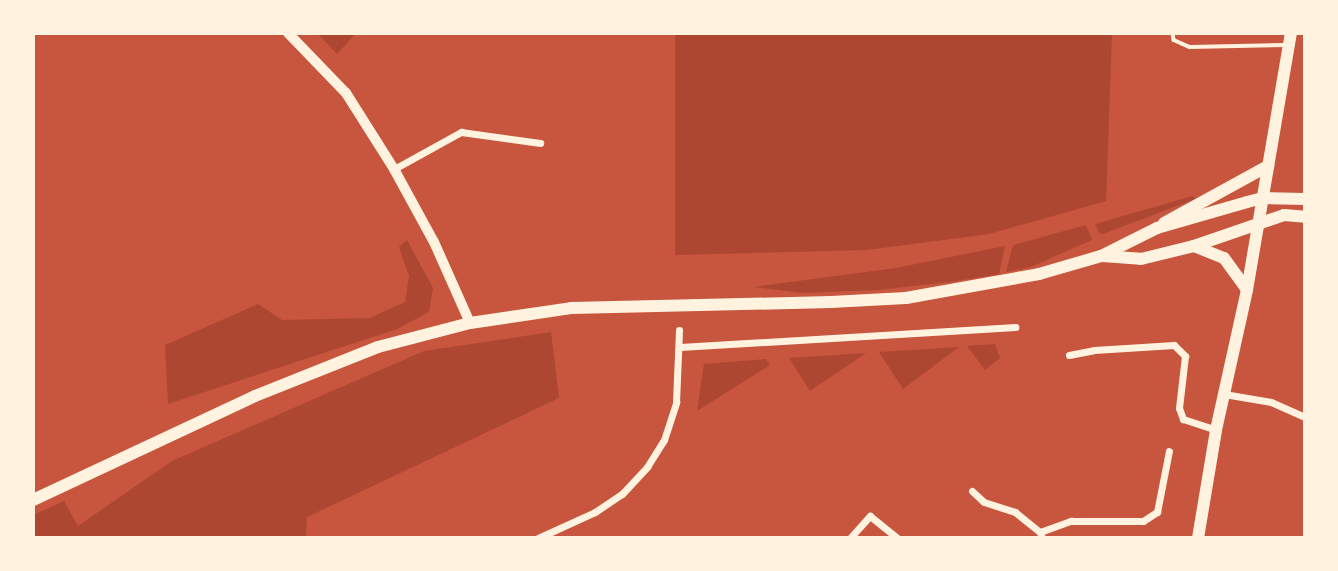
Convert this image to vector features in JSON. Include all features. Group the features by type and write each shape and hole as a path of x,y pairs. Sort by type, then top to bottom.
{"main road":[{"path":"1198,538 1216,430 1264,198 1290,39"},
{"path":"33,500 255,396 379,347 470,323 571,308 906,298 1003,283 1101,256 1157,228 1187,207 1230,188 1268,166"},
{"path":"1157,228 1264,198 1305,199"},
{"path":"1101,256 1141,259 1194,246 1284,215 1305,217"},
{"path":"1194,246 1224,258 1247,290"}],"street":[{"path":"288,33 346,93 394,169 434,242 470,323"},
{"path":"394,169 461,132 540,142"},
{"path":"680,347 1015,327"},
{"path":"538,538 595,512 622,494 647,467 664,440 676,402 679,330"},
{"path":"1069,355 1094,350 1174,345 1185,356 1179,408 1183,419 1216,430"},
{"path":"1224,394 1271,402 1305,417"},
{"path":"972,491 984,502 1015,512 1041,535 1071,521 1143,521 1157,512 1169,451"},
{"path":"850,538 870,516 897,538"}],"lane":[{"path":"1173,33 1174,40 1190,47 1290,39"}],"shaded area":[{"path":"317,33 356,33 337,54"},
{"path":"675,33 1112,33 1106,201 989,234 867,250 675,255"},
{"path":"1193,196 1195,199 1103,234 1099,233 1095,224"},
{"path":"1086,225 1092,240 1031,267 1006,272 1013,245"},
{"path":"407,240 433,288 429,312 397,329 168,404 165,345 258,304 282,320 370,318 405,302 409,276 399,247"},
{"path":"1005,246 999,274 957,281 879,290 802,293 753,287 896,268"},
{"path":"551,332 559,398 307,517 306,538 33,538 33,515 64,501 78,526 172,461 424,351"},
{"path":"995,344 1000,358 985,370 967,346"},
{"path":"959,347 903,389 879,352"},
{"path":"866,353 810,391 789,358"},
{"path":"766,359 770,365 697,411 704,364"}]}
